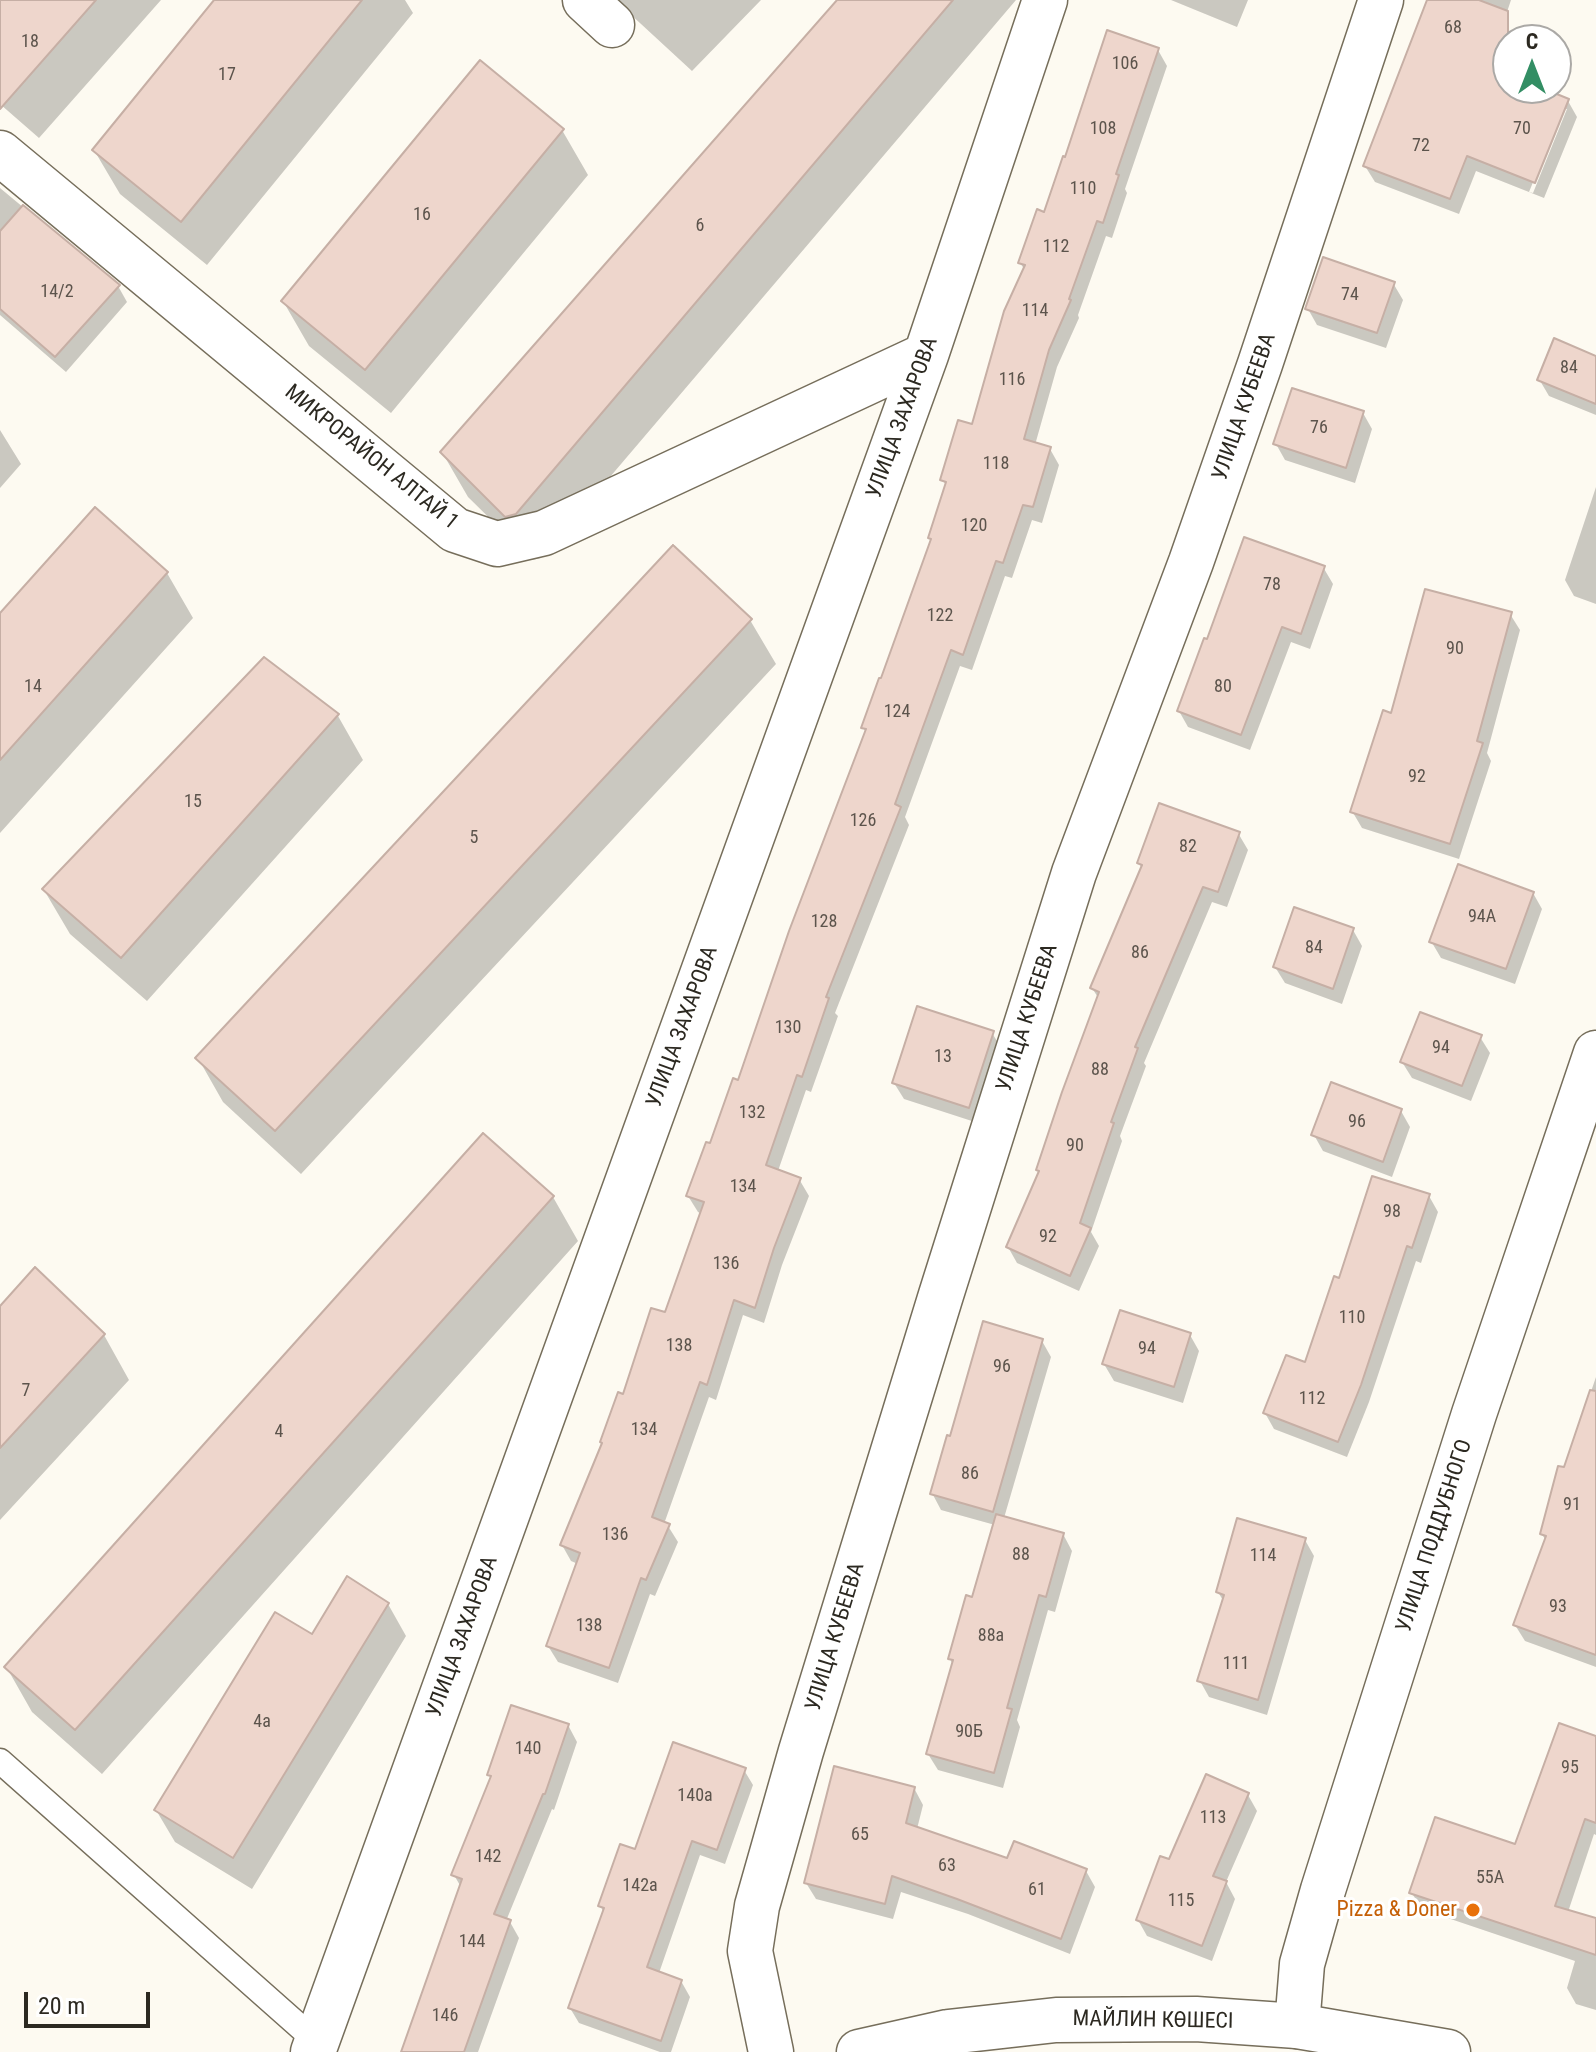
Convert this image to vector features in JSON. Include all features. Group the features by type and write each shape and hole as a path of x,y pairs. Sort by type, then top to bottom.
{"street":[{"name":"УЛИЦА ЗАХАРОВА","path":"315,2046 926,355 1045,0"},
{"name":"УЛИЦА КУБЕЕВА","path":"771,2052 750,1951 757,1906 801,1751 1074,873 1206,520 1381,0"},
{"name":"МИКРОРАЙОН АЛТАЙ 1","path":"0,153 455,530 497,544 544,533 926,355"},
{"name":"УЛИЦА ПОДДУБНОГО","path":"1297,2026 1302,1964 1323,1890 1474,1414 1596,1053"},
{"name":"МАЙЛИН КӨШЕСІ","path":"859,2052 948,2032 1056,2020 1196,2019 1297,2026 1448,2052"}],"lane":[{"path":"0,1761 315,2046"}],"building":[{"path":"0,0 96,0 0,109"},
{"path":"214,0 362,0 181,222 92,150"},
{"path":"837,0 953,0 516,514 505,517 440,452"},
{"path":"1427,0 1479,0 1508,11 1508,24 1492,24 1492,104 1567,104 1535,183 1467,156 1450,199 1363,166"},
{"path":"1107,30 1159,48 1116,174 1119,175 1103,223 1097,221 1071,300 1049,350 1024,439 1051,447 1033,507 1023,505 1003,563 996,561 963,655 951,650 895,804 901,807 826,997 829,998 802,1077 797,1075 766,1165 801,1178 755,1308 734,1300 707,1385 700,1382 652,1517 670,1524 646,1580 641,1578 609,1668 546,1646 580,1553 560,1545 602,1443 618,1392 623,1394 651,1308 665,1312 704,1202 686,1196 706,1142 710,1143 733,1078 738,1080 789,931 866,729 861,728 931,539 928,538 946,482 940,480 958,420 972,424 1004,311 1025,265 1018,263 1037,209 1044,212"},
{"path":"480,60 564,129 365,370 281,301"},
{"path":"23,205 120,285 55,357 0,309 0,231"},
{"path":"1323,257 1395,282 1377,333 1305,309"},
{"path":"1554,338 1596,356 1596,404 1537,380"},
{"path":"1292,388 1364,411 1346,468 1273,444"},
{"path":"95,507 168,572 0,760 0,613"},
{"path":"1244,537 1325,566 1301,634 1282,627 1241,735 1177,711"},
{"path":"673,545 752,619 275,1131 195,1058"},
{"path":"1425,589 1512,612 1477,741 1483,743 1450,844 1350,812 1383,710 1391,713"},
{"path":"264,657 339,714 121,958 42,889"},
{"path":"1159,803 1240,832 1218,892 1203,887 1135,1047 1138,1048 1080,1223 1091,1228 1070,1276 1006,1247 1039,1171 1036,1170 1062,1092 1099,992 1090,988 1142,865 1137,863"},
{"path":"1458,864 1534,892 1506,969 1429,942"},
{"path":"1294,907 1354,928 1333,989 1273,967"},
{"path":"917,1006 994,1031 969,1108 892,1083"},
{"path":"1420,1012 1482,1035 1462,1086 1400,1062"},
{"path":"1331,1082 1402,1109 1383,1162 1311,1135"},
{"path":"483,1133 554,1196 75,1730 4,1667"},
{"path":"1372,1176 1430,1194 1412,1248 1407,1246 1361,1385 1338,1442 1263,1413 1286,1355 1305,1362 1334,1276 1339,1278"},
{"path":"35,1267 105,1334 0,1448 0,1306"},
{"path":"1120,1310 1191,1333 1174,1387 1102,1364"},
{"path":"983,1321 1043,1339 993,1512 930,1494"},
{"path":"1590,1390 1596,1391 1596,1655 1513,1625 1546,1536 1540,1534 1558,1466 1564,1467"},
{"path":"996,1514 1064,1533 1046,1597 1039,1595 1007,1708 1012,1709 994,1773 926,1754 953,1660 948,1659 966,1595 972,1597"},
{"path":"1237,1518 1306,1538 1258,1700 1197,1681 1224,1595 1216,1592"},
{"path":"347,1576 389,1603 233,1858 154,1810 275,1612 312,1634"},
{"path":"511,1705 569,1724 545,1794 494,1914 511,1920 464,2052 401,2052 462,1879 451,1875 491,1776 487,1775"},
{"path":"1559,1723 1596,1736 1596,1823 1585,1819 1555,1906 1596,1918 1596,1955 1409,1893 1435,1817 1515,1844"},
{"path":"673,1742 746,1768 717,1850 692,1841 647,1967 682,1980 661,2041 568,2008 604,1908 598,1906 620,1844 635,1849"},
{"path":"834,1766 915,1787 906,1823 1007,1858 1014,1841 1087,1869 1061,1939 892,1876 885,1904 804,1883"},
{"path":"1206,1774 1249,1793 1213,1876 1227,1881 1202,1946 1136,1920 1160,1856 1169,1859"}],"place":[{"name":"Pizza & Doner","path":"1473,1910"}]}
